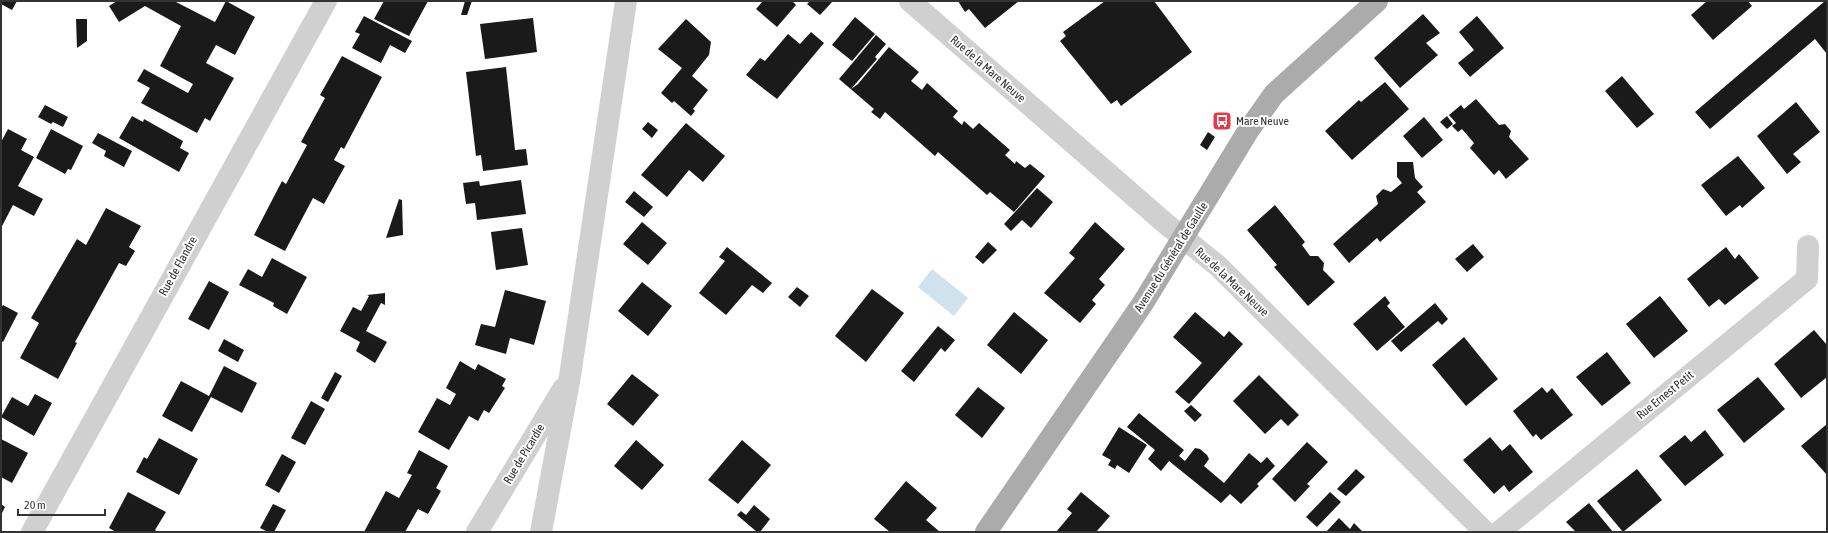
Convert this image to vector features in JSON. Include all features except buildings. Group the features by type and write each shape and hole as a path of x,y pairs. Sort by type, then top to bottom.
{"main road":[{"name":"Avenue du Général de Gaulle","path":"986,532 1143,303 1248,131 1274,94 1376,1"}],"street":[{"name":"Rue de Flandre","path":"32,532 326,1"},
{"path":"541,532 570,376 626,1"},
{"name":"Rue de la Mare Neuve","path":"910,1 1218,266 1485,532"},
{"name":"Rue Ernest Petit","path":"1499,532 1807,279 1808,246"},
{"name":"Rue de Picardie","path":"477,532 570,376"}],"water":[{"path":"932,269 968,298 954,316 918,287"}],"place":[{"name":"Mare Neuve","path":"1222,121"}]}
